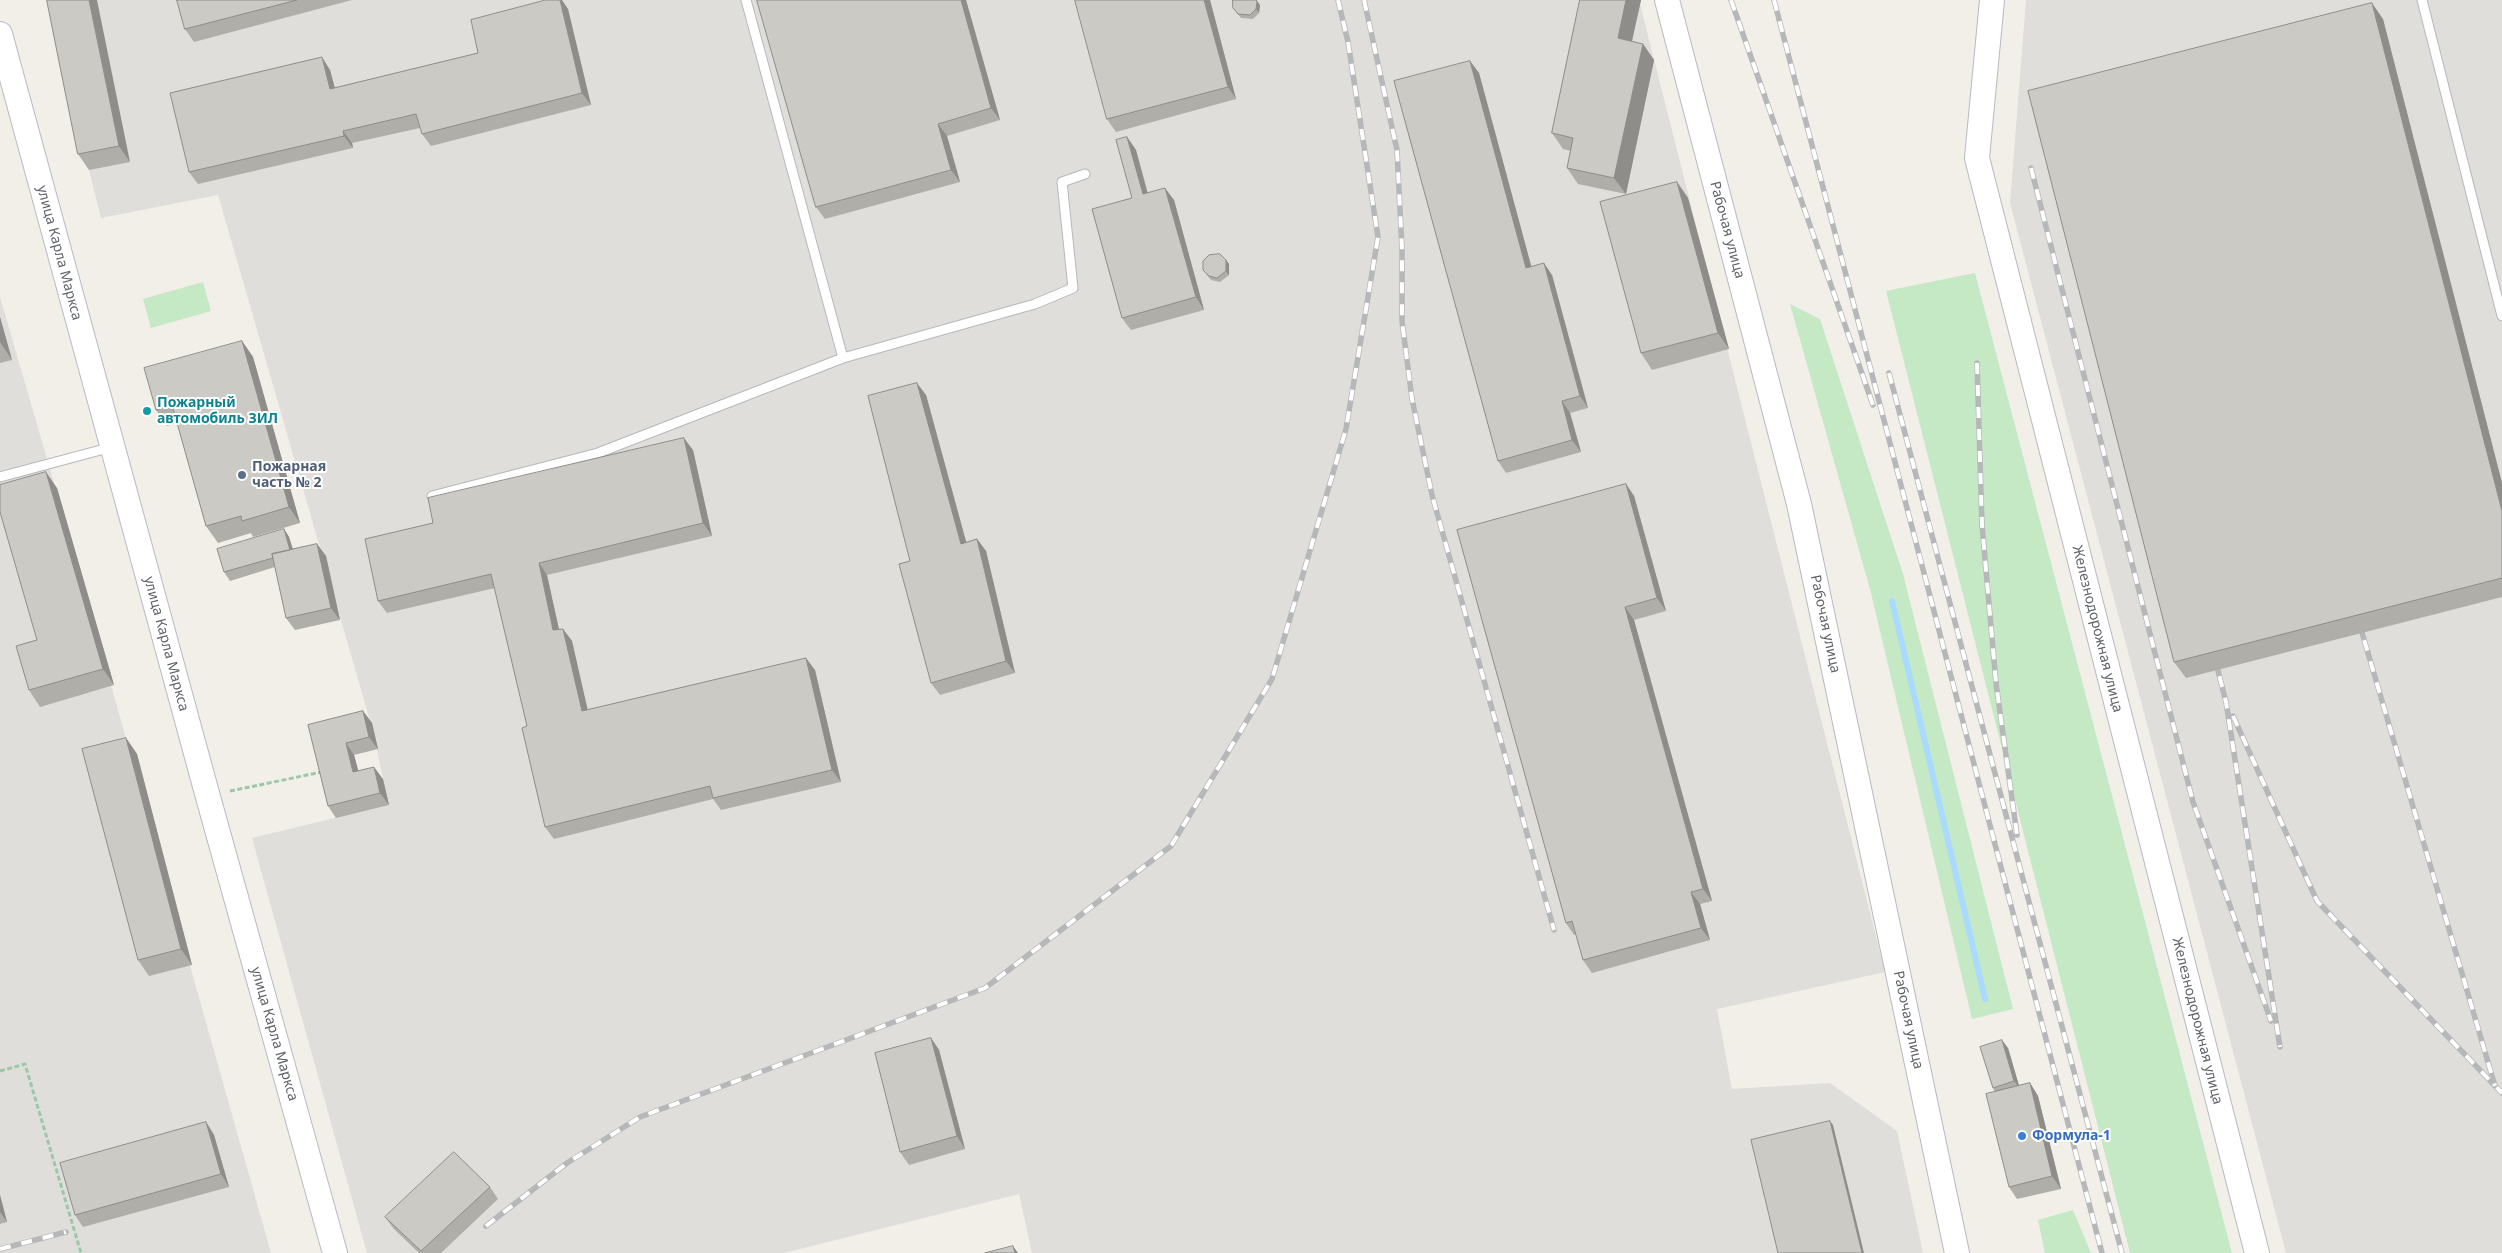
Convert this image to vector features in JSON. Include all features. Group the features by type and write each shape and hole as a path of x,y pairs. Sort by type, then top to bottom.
{"street":[{"name":"Рабочая улица","path":"1667,0 1799,504 1957,1253"},
{"name":"Железнодорожная улица","path":"1992,0 1977,158 2257,1253"},
{"name":"улица Карла Маркса","path":"0,34 335,1253"}],"lane":[{"path":"746,0 843,358"},
{"path":"2422,0 2502,316"},
{"path":"432,496 598,453 843,358 1035,304 1073,288 1062,182 1085,174"},
{"path":"0,477 112,447"}],"path":[{"path":"227,792 325,771"},
{"path":"0,1070 25,1064 81,1253"}],"shaded area":[{"path":"56,0 1639,0 1885,972 1717,1009 1732,1089 1830,1083 1897,1131 1923,1253 1032,1253 1019,1194 784,1253 367,1253 252,838 389,805 371,724 218,195 101,218 89,170"},
{"path":"2026,0 2502,0 2502,1253 2286,1253 2010,203"},
{"path":"0,297 56,490 271,1253 0,1253"}],"green space":[{"path":"1975,273 2232,1253 2130,1253 1886,291"},
{"path":"203,282 211,311 151,328 143,299"},
{"path":"1790,304 1820,319 1903,574 2013,1009 1972,1019 1871,593"},
{"path":"2073,1210 2091,1253 2045,1253 2038,1220"}],"building":[{"path":"47,0 89,0 119,146 78,154"},
{"path":"177,0 297,0 185,29"},
{"path":"546,0 560,0 582,93 422,134 416,114 343,131 344,136 189,172 170,93 322,57 330,89 478,53 471,20"},
{"path":"757,0 961,0 991,108 938,124 951,170 816,207"},
{"path":"1075,0 1204,0 1228,87 1107,119"},
{"path":"1233,0 1256,0 1256,9 1250,15 1238,14 1233,8"},
{"path":"1580,0 1626,0 1618,38 1643,44 1614,178 1567,168 1573,138 1552,133"},
{"path":"2372,3 2502,511 2502,578 2174,662 2028,91"},
{"path":"1470,61 1526,268 1544,263 1580,396 1562,401 1572,440 1498,461 1394,81"},
{"path":"1127,137 1143,194 1165,188 1196,297 1122,318 1092,209 1132,198 1116,140"},
{"path":"1677,182 1718,333 1641,353 1600,202"},
{"path":"1220,254 1226,260 1226,271 1217,278 1209,276 1203,270 1203,261 1209,255"},
{"name":"Пожарная часть № 2","path":"242,341 289,507 242,521 241,516 206,526 172,405 156,410 144,368"},
{"path":"917,383 961,544 977,539 1006,661 931,683 899,564 910,561 868,396"},
{"path":"684,438 703,523 539,563 553,630 563,629 582,711 806,658 832,770 713,798 710,786 545,827 522,728 527,726 491,574 378,601 365,539 433,523 428,498"},
{"path":"46,472 103,669 29,690 16,646 37,640 0,512 0,485"},
{"path":"1626,484 1657,598 1625,607 1703,889 1691,892 1701,928 1583,960 1572,921 1566,923 1457,530"},
{"path":"284,529 290,550 272,554 273,558 224,572 217,549"},
{"path":"317,544 331,608 286,618 272,554"},
{"path":"363,711 369,737 346,743 353,772 374,767 380,793 328,806 308,725"},
{"path":"126,738 181,949 138,960 82,749"},
{"path":"931,1038 957,1136 900,1152 875,1053"},
{"path":"2002,1040 2014,1081 1993,1088 1980,1047"},
{"path":"2030,1083 2052,1176 2009,1187 1986,1094"},
{"path":"1830,1121 1862,1253 1778,1253 1751,1140"},
{"path":"206,1122 221,1174 75,1215 60,1163"},
{"path":"454,1152 490,1187 421,1251 385,1217"},
{"path":"1013,1246 1015,1253 985,1253"}],"waterway":[{"path":"1892,601 1985,999"}],"railway":[{"path":"486,1226 567,1163 640,1117 985,988 1171,846 1272,679 1346,429 1378,237 1348,42 1338,0"},
{"path":"1364,0 1397,150 1402,249 1402,321 1412,399 1432,495 1554,930"},
{"path":"1731,0 1873,405"},
{"path":"1774,0 2102,1253"},
{"path":"2031,168 2193,802 2271,1021"},
{"path":"1977,363 1982,525 1996,683 2017,835"},
{"path":"1889,373 2122,1253"},
{"path":"2358,619 2495,1086"},
{"path":"2214,655 2226,702 2280,1047"},
{"path":"2233,716 2317,901 2502,1093"},
{"path":"0,1249 66,1232"}],"place":[{"name":"Пожарный автомобиль ЗИЛ","path":"147,411"},
{"name":"Пожарная часть № 2","path":"242,475"},
{"name":"Формула-1","path":"2022,1136"}]}
